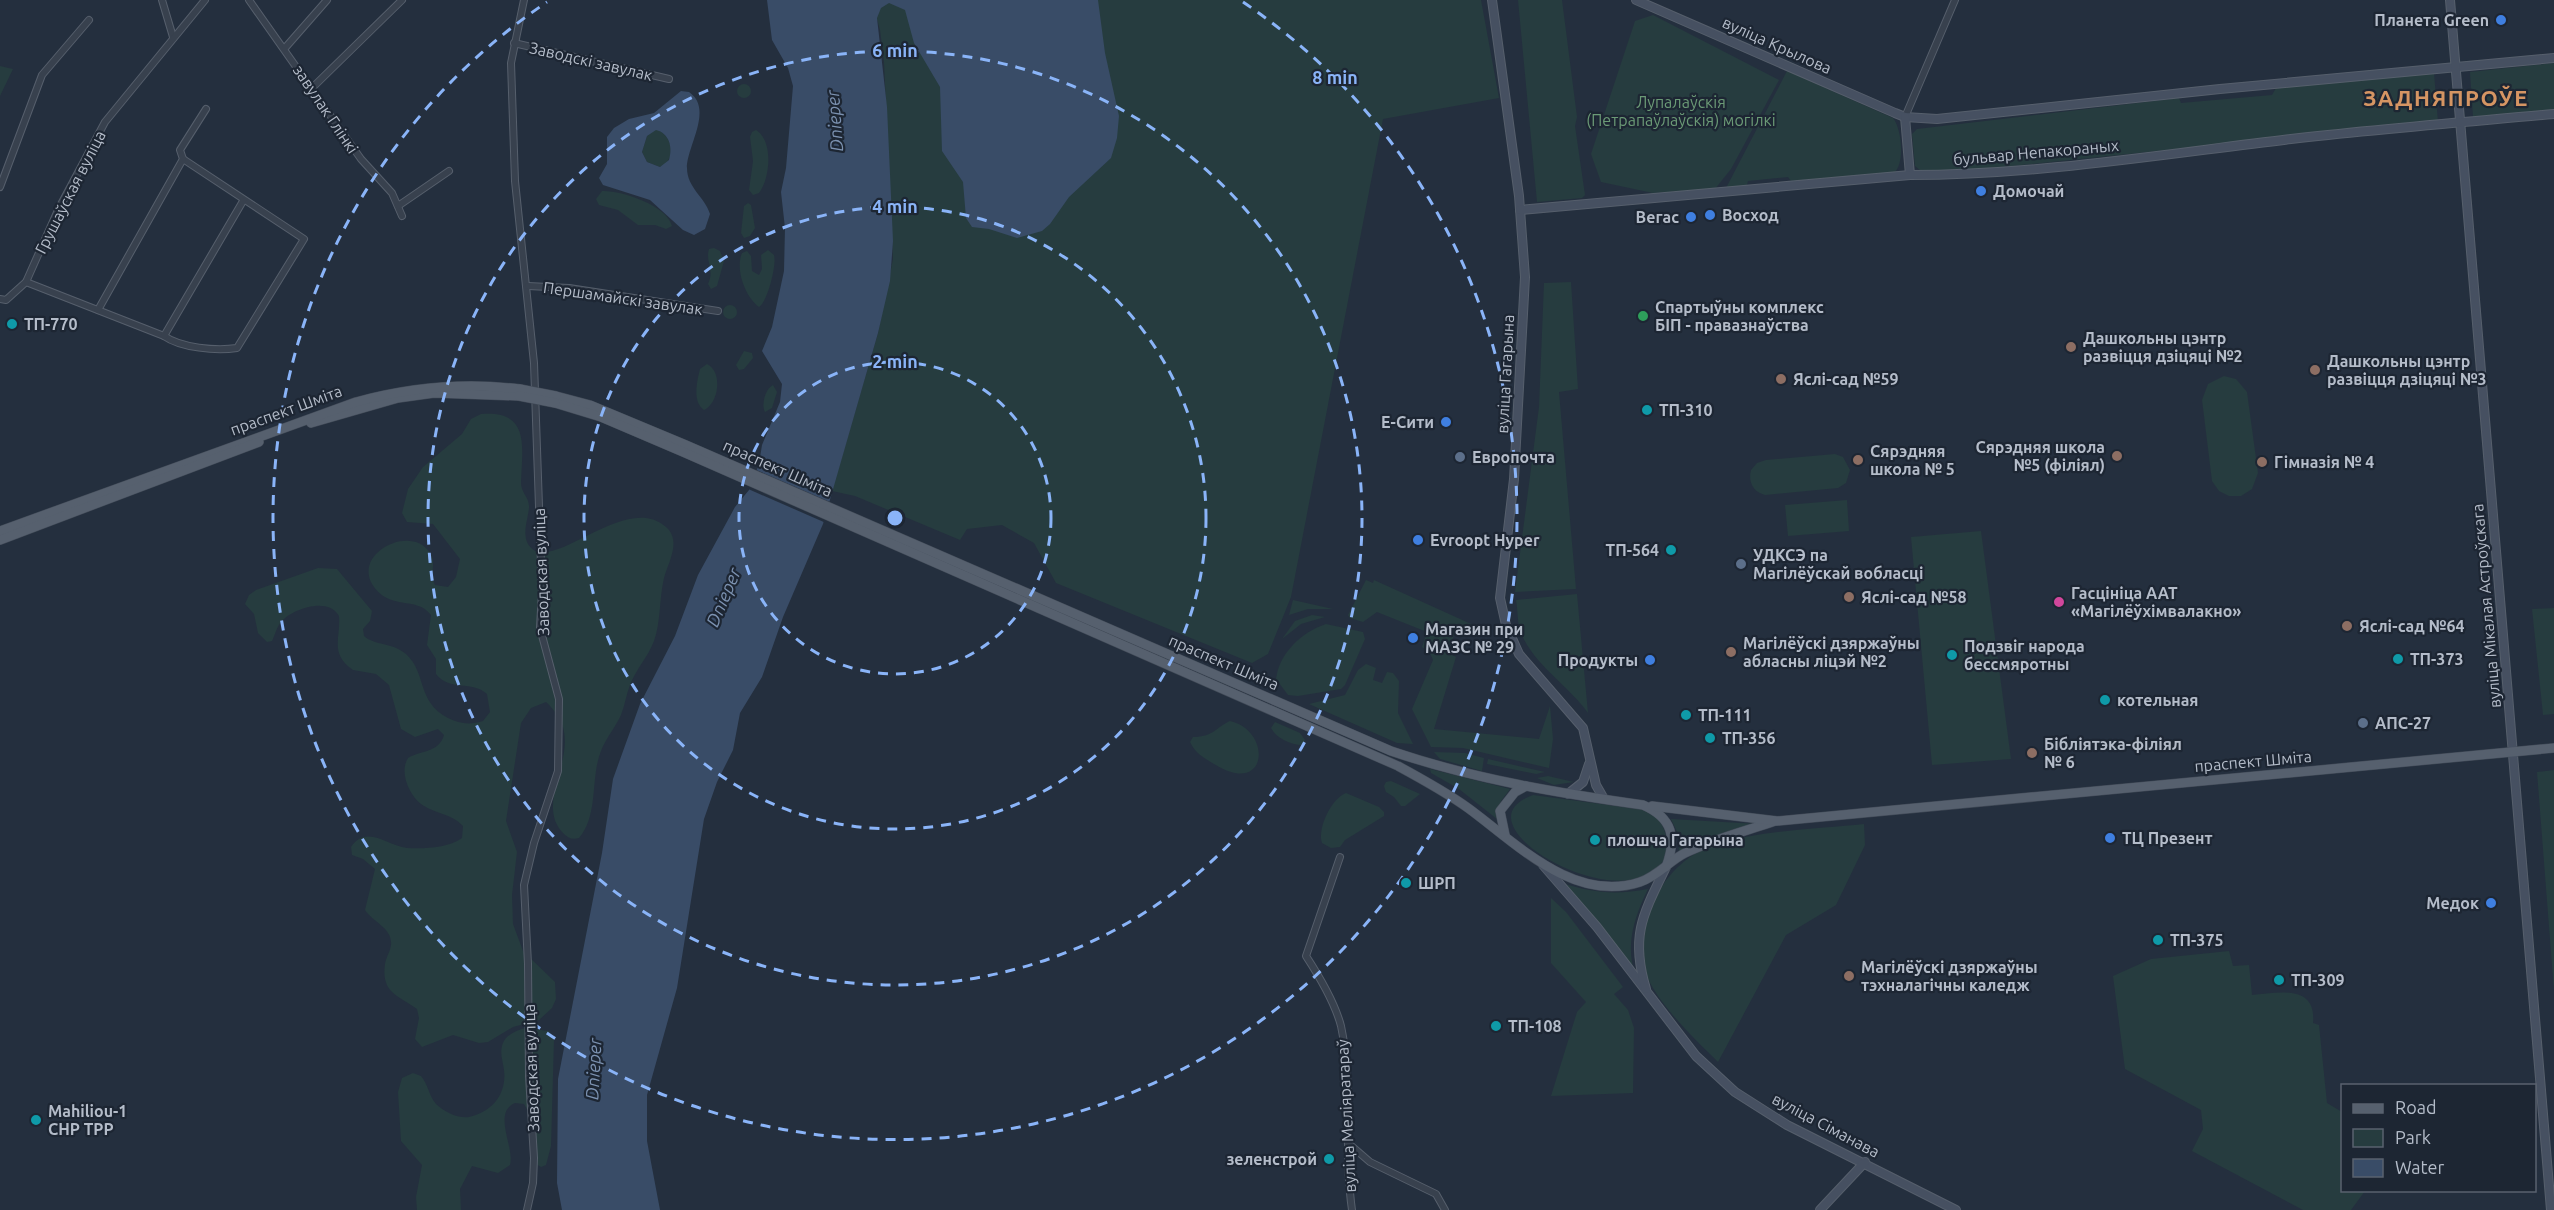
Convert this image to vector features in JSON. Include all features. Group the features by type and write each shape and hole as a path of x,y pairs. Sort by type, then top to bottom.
{"main road":[{"name":"вуліца Гагарына","path":"1492,0 1520,210 1525,277 1515,479 1500,598 1512,641 1519,654 1583,728 1596,785 1604,799"},
{"name":"вуліца Крылова","path":"1637,0 1905,117"},
{"name":"вуліца Мікалая Астроўскага","path":"2450,0 2551,1210"},
{"path":"1910,175 1905,117 1937,119 1987,116 2220,88 2554,58"},
{"name":"бульвар Непакораных","path":"1520,210 1910,175 1962,175 2129,160 2292,139 2554,114"},
{"name":"праспект Шміта","path":"0,531 356,402 415,388 468,385 556,399 590,405 1398,766 1434,785 1543,865 1584,881 1608,886 1624,886 1642,882 1683,854 1700,846 1776,821"},
{"name":"праспект Шміта","path":"0,540 352,410 398,398 434,393 519,393"},
{"name":"праспект Шміта","path":"958,568 1391,751 1436,767 1568,794 1776,821 2554,748"},
{"path":"1568,794 1587,776 1590,758"},
{"path":"1505,835 1500,812 1515,792 1526,786"},
{"path":"1644,805 1657,810 1669,827 1671,852 1666,867"},
{"name":"вуліца Сіманава","path":"1543,865 1597,927 1696,1056 1736,1092 1787,1125 1865,1162 1956,1210"},
{"name":"вуліца Сіманава","path":"1648,995 1637,948 1643,916 1666,867"},
{"path":"1820,1210 1865,1162"}],"street":[{"path":"162,0 173,37"},
{"name":"Грушаўская вуліца","path":"3,300 26,282 58,210 94,141 124,98 205,0"},
{"name":"завулак Глінкі","path":"249,0 361,159 392,193 402,216"},
{"path":"285,48 327,0"},
{"path":"312,88 402,0"},
{"name":"Заводская вуліца","path":"524,0 511,63 515,181 528,286 537,418 542,592 540,628 559,699 558,771 534,843 524,885 528,964 529,1076 534,1158 533,1183 527,1210"},
{"path":"1905,117 1955,0"},
{"path":"0,188 42,75 89,20"},
{"name":"Заводскі завулак","path":"514,43 669,79"},
{"path":"26,282 164,336 173,342 223,350 237,348 304,239 243,201 183,159 180,150 206,108"},
{"path":"98,310 183,159"},
{"path":"398,206 448,171"},
{"path":"164,336 243,201"},
{"name":"Першамайскі завулак","path":"528,286 569,288 718,311"},
{"name":"вуліца Меліяратараў","path":"1340,857 1306,956 1340,1024 1349,1109 1347,1172 1352,1210"},
{"path":"1348,1143 1370,1162 1436,1194 1445,1210"}],"green space":[{"path":"872,0 1481,0 1499,98 1383,119 1291,597 1268,654 1252,663 1056,583 1034,543 1002,525 967,529 960,540 855,496 832,491 878,333 893,259 884,62 880,30"},
{"path":"1518,0 1562,0 1577,117 1575,126 1585,195 1582,198 1537,202"},
{"name":"Лупалаўскія (Петрапаўлаўскія) могілкі","path":"1653,15 1779,80 1731,169 1715,189 1653,193 1601,182 1591,154 1635,21"},
{"path":"2554,63 2554,110 2473,117 2470,72"},
{"path":"0,66 13,69 0,96"},
{"path":"1787,71 1893,118 1901,146 1900,162 1894,173 1791,181 1788,177 1748,181 1747,185 1726,188"},
{"path":"2434,73 2438,122 1926,175 1915,166 1912,134 1917,129 2179,98 2181,103 2272,95 2276,88"},
{"path":"741,84 747,84 751,91 747,98 741,98 737,94 737,88"},
{"path":"656,129 666,136 671,148 669,159 660,167 647,162 642,152 647,136"},
{"path":"756,130 766,143 768,170 763,187 759,193 753,195 749,190 753,161 750,137"},
{"path":"602,191 631,196 652,205 668,218 672,226 666,229 655,225 638,225 618,210 599,205 596,199"},
{"path":"748,203 751,205 755,228 750,236 744,238 741,233 744,206"},
{"path":"714,248 720,251 724,261 717,286 711,289 708,284 711,274 708,254 709,249"},
{"path":"768,250 774,255 774,267 768,291 759,307 749,297 746,290 740,260 742,253 747,251 751,256 752,271 759,275 762,269 761,255"},
{"path":"1571,282 1578,389 1559,392 1576,589 1515,592 1539,407 1544,283"},
{"path":"730,305 735,307 737,312 735,317 730,319 725,317 723,312 725,307"},
{"path":"744,351 752,353 753,358 744,369 739,370 736,365"},
{"path":"707,364 715,374 717,387 713,401 704,410 698,402 696,391 700,369"},
{"path":"2224,376 2236,379 2247,392 2258,473 2252,489 2241,496 2229,496 2219,491 2212,481 2202,400 2208,384"},
{"path":"773,385 777,392 772,408 765,412 764,397"},
{"path":"481,414 497,414 508,418 516,425 520,434 522,444 521,487 529,504 525,535 528,544 538,552 553,551 609,525 630,519 649,519 666,527 671,533 673,545 664,578 654,641 633,679 621,715 601,751 592,807 585,829 579,838 572,839 567,836 555,821 553,807 555,792 565,746 564,731 558,716 546,702 531,708 521,723 506,821 517,852 512,895 513,924 523,951 555,982 556,999 552,1008 539,1020 513,1027 488,1042 479,1043 453,1035 422,1047 415,1039 419,1018 417,1009 392,992 386,981 384,974 391,947 390,937 365,910 375,869 363,859 352,855 351,847 357,840 364,837 378,838 407,848 443,846 462,838 463,826 453,818 421,804 409,789 405,776 405,764 408,758 434,748 442,741 444,735 438,729 415,737 401,729 389,685 376,674 353,670 341,657 338,645 339,616 334,610 318,606 292,613 280,623 272,641 267,642 258,633 254,614 245,604 249,595 256,590 318,568 337,569 372,611 370,621 363,629 364,636 406,654 417,670 431,704 438,711 461,723 483,721 490,712 487,694 475,688 448,683 436,674 436,659 427,645 431,615 418,606 386,598 372,584 369,572 371,562 378,552 399,542 411,541 422,545 430,553 435,585 448,587 456,577 460,559 433,524 407,522 402,513 408,489 423,467 462,434 471,419"},
{"path":"1835,454 1843,457 1850,470 1846,483 1838,488 1765,495 1757,492 1751,482 1751,470 1757,463 1766,460"},
{"path":"1847,500 1849,531 1788,536 1785,505"},
{"path":"1981,531 2011,759 1932,765 1911,537"},
{"path":"1366,580 1373,583 1374,580 1480,628 1478,631 1472,629 1466,637 1454,635 1448,653 1456,657 1434,729 1539,739 1550,706 1553,739 1549,768 1463,748 1431,747 1412,709 1433,660 1430,653 1422,647 1427,632 1377,612 1363,622 1350,618 1348,615"},
{"path":"1577,594 1588,713 1527,645 1518,621 1516,600"},
{"path":"1293,600 1333,609 1308,609 1289,615"},
{"path":"2554,608 2554,714 2543,715 2532,609"},
{"path":"1312,615 1325,617 1301,624 1282,639 1295,621"},
{"path":"1326,624 1363,632 1365,639 1345,685 1341,689 1298,696 1288,695 1276,679 1282,661 1300,638"},
{"path":"1366,664 1376,668 1373,680 1382,683 1387,672 1393,673 1399,681 1398,713 1413,744 1397,743 1309,704 1345,695 1358,670"},
{"path":"1230,721 1244,727 1253,737 1258,748 1258,759 1254,768 1245,773 1232,772 1214,764 1197,752 1190,742 1193,737 1210,734"},
{"path":"1275,722 1300,733 1305,740 1302,745 1289,742 1276,735 1271,728"},
{"path":"1434,752 1465,753 1484,758 1482,771 1440,759"},
{"path":"1488,759 1545,772 1536,774 1487,764"},
{"path":"1430,769 1510,789 1501,801 1497,819 1459,789 1431,773"},
{"path":"2554,770 2554,991 2537,772"},
{"path":"1548,776 1574,782 1554,785 1537,778"},
{"path":"1391,781 1420,794 1405,806 1401,806 1394,797 1386,792 1384,786 1386,782"},
{"path":"1346,793 1379,807 1384,812 1384,816 1345,840 1340,847 1331,848 1322,843 1324,822 1331,807"},
{"name":"плошча Гагарына","path":"1533,795 1646,810 1656,817 1666,835 1665,859 1651,872 1629,880 1601,879 1572,871 1545,857 1524,841 1512,823 1514,808"},
{"path":"1671,819 1758,824 1679,852 1678,834"},
{"path":"1864,824 1865,845 1836,905 1786,935 1718,1062 1673,1015 1646,973 1641,953 1642,939 1650,910 1661,888 1684,862 1714,845 1756,835"},
{"path":"1562,883 1605,892 1648,889 1639,909 1631,939 1634,971"},
{"path":"1551,898 1566,912 1623,987 1614,994 1628,1010 1634,1028 1633,1093 1551,1096 1577,1012 1586,1002 1551,963"},
{"path":"2229,951 2233,966 2249,965 2252,995 2293,993 2309,1001 2313,1010 2313,1023 2319,1025 2327,1103 2341,1111 2341,1192 2364,1192 2351,1210 2303,1210 2192,1151 2203,1129 2201,1110 2125,1069 2113,976 2151,959"},
{"path":"525,1028 549,1031 554,1040 551,1146 546,1165 541,1167 536,1164 529,1113 524,1104 515,1103 508,1108 505,1114 510,1165 498,1173 472,1166 460,1189 461,1210 417,1210 416,1197 422,1165 401,1141 398,1092 402,1078 413,1073 421,1076 434,1101 447,1112 465,1117 477,1115 496,1101 503,1087 504,1070 501,1054 503,1043 509,1035"}],"water":[{"name":"Dnieper","path":"767,0 1098,0 1105,53 1119,116 1117,138 1111,158 1069,197 1050,224 1042,231 1017,238 989,229 972,227 966,218 963,182 942,151 940,87 914,43 905,10 889,3 881,8 877,18 887,107 893,241 890,281 878,333 823,524 783,617 762,677 740,713 733,750 717,782 704,819 677,988 647,1095 647,1141 660,1210 562,1210 557,1183 558,1079 602,853 613,779 640,704 675,636 698,575 735,507 749,490 759,464 762,445 780,402 782,384 762,351 772,327 784,271 785,228 781,192 786,168 793,86 788,68 772,40"},
{"path":"681,91 689,92 696,99 699,108 697,128 687,168 693,187 710,214 705,229 694,235 683,230 650,200 603,185 599,178 607,164 607,137 614,128 629,119 654,113","holes":["656,130 667,137 670,150 669,160 660,167 647,162 642,152 647,136"]}],"pier":[{"path":"754,469 832,503 826,523 746,488"}],"place":[{"name":"Планета Green","path":"2501,20"},
{"name":"Домочай","path":"1981,191"},
{"name":"Восход","path":"1710,215"},
{"name":"Вегас","path":"1691,217"},
{"name":"Спартыўны комплекс БІП - правазнаўства","path":"1643,316"},
{"name":"ТП-770","path":"12,324"},
{"name":"Дашкольны цэнтр развіцця дзіцяці №2","path":"2071,347"},
{"name":"Дашкольны цэнтр развіцця дзіцяці №3","path":"2315,370"},
{"name":"Яслі-сад №59","path":"1781,379"},
{"name":"ТП-310","path":"1647,410"},
{"name":"Е-Сити","path":"1446,422"},
{"name":"Сярэдняя школа №5 (філіял)","path":"2117,456"},
{"name":"Европочта","path":"1460,457"},
{"name":"Сярэдняя школа № 5","path":"1858,460"},
{"name":"Гімназія № 4","path":"2262,462"},
{"name":"Evroopt Hyper","path":"1418,540"},
{"name":"ТП-564","path":"1671,550"},
{"name":"УДКСЭ па Магілёўскай вобласці","path":"1741,564"},
{"name":"Яслі-сад №58","path":"1849,597"},
{"name":"Гасцініца ААТ «Магілёўхімвалакно»","path":"2059,602"},
{"name":"Яслі-сад №64","path":"2347,626"},
{"name":"Магазин при МАЗС № 29","path":"1413,638"},
{"name":"Магілёўскі дзяржаўны абласны ліцэй №2","path":"1731,652"},
{"name":"Подзвіг народа бессмяротны","path":"1952,655"},
{"name":"ТП-373","path":"2398,659"},
{"name":"Продукты","path":"1650,660"},
{"name":"котельная","path":"2105,700"},
{"name":"ТП-111","path":"1686,715"},
{"name":"АПС-27","path":"2363,723"},
{"name":"ТП-356","path":"1710,738"},
{"name":"Бібліятэка-філіял № 6","path":"2032,753"},
{"name":"ТЦ Презент","path":"2110,838"},
{"name":"плошча Гагарына","path":"1595,840"},
{"name":"ШРП","path":"1406,883"},
{"name":"Медок","path":"2491,903"},
{"name":"ТП-375","path":"2158,940"},
{"name":"Магілёўскі дзяржаўны тэхналагічны каледж","path":"1849,976"},
{"name":"ТП-309","path":"2279,980"},
{"name":"ТП-108","path":"1496,1026"},
{"name":"Mahiliou-1 CHP TPP","path":"36,1120"},
{"name":"зеленстрой","path":"1329,1159"}],"district":[{"name":"ЗАДНЯПРОЎЕ","path":"2446,97"}]}
